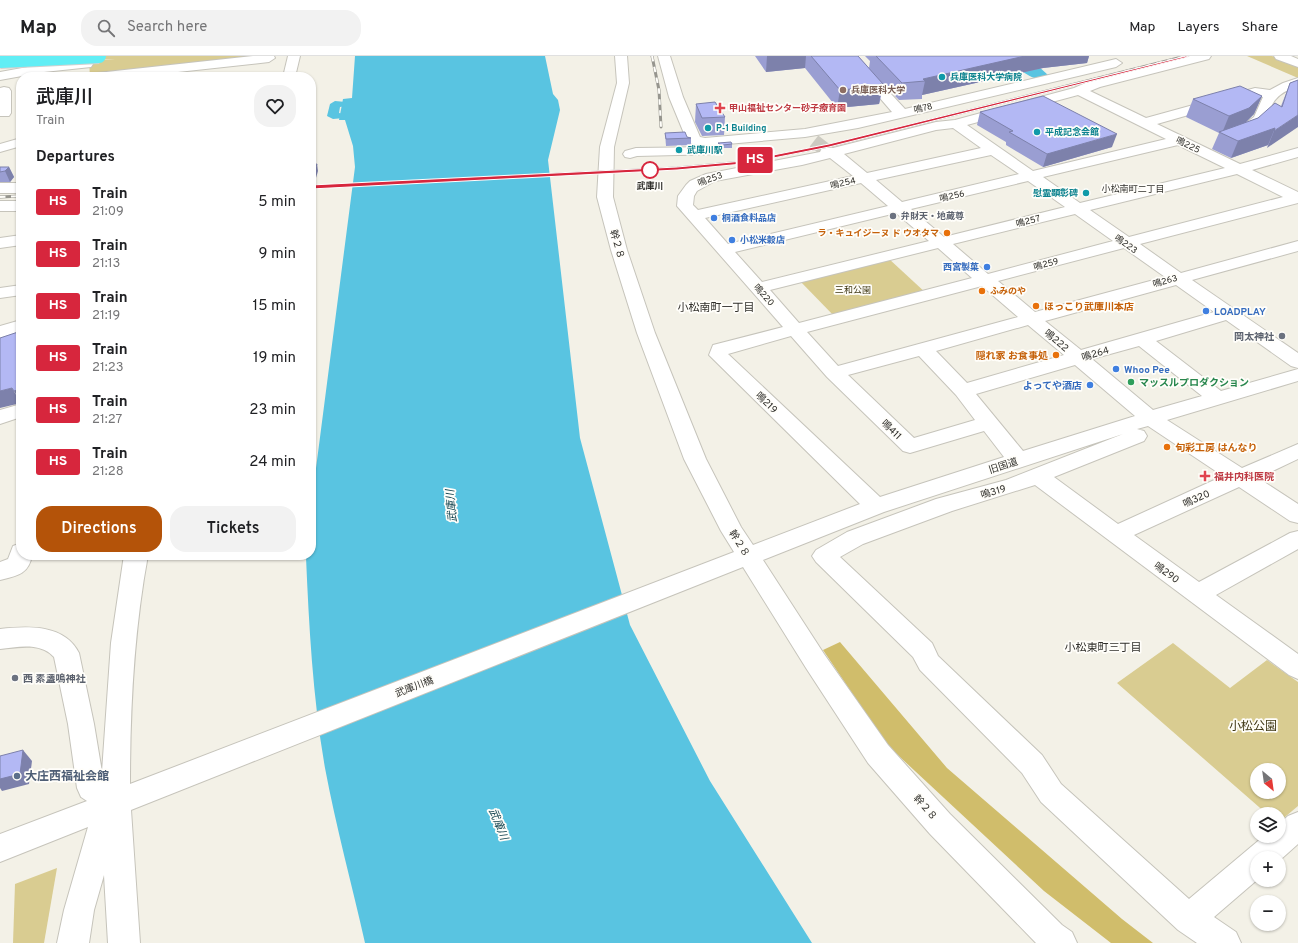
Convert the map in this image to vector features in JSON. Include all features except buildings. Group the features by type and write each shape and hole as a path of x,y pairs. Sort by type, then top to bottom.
{"highway":[{"path":"0,61 99,56"},
{"path":"0,61 85,59"}],"street":[{"path":"290,72 294,56"},
{"name":"幹２８","path":"621,56 624,83 607,147 605,197 619,250 646,333 695,459 732,531 815,661 878,754 940,824 1051,936 1061,943"},
{"name":"鳴78","path":"664,56 676,98 692,132 693,140 698,142 810,137 901,113 1130,60"},
{"name":"鳴253","path":"694,216 685,206 685,201 691,188 721,174 802,161 830,152 936,126 956,124 1079,91 1095,84 1205,56"},
{"path":"1280,56 1298,63"},
{"path":"151,72 269,57"},
{"path":"260,71 269,57"},
{"path":"26,72 85,59 85,72"},
{"path":"212,64 216,72"},
{"path":"1040,69 1053,79"},
{"path":"0,76 16,74"},
{"path":"869,79 901,113"},
{"path":"1230,136 1251,127 1260,119 1266,104 1273,94 1286,85 1298,82"},
{"path":"6,113 7,91"},
{"name":"鳴225","path":"1079,91 1298,198"},
{"path":"1145,123 1255,92 1273,94"},
{"name":"鳴223","path":"956,124 1031,178 1298,362"},
{"path":"633,153 724,151 769,143 766,139"},
{"name":"鳴256","path":"723,250 1031,178 1180,140"},
{"path":"0,148 16,143"},
{"path":"1196,148 1211,143"},
{"name":"鳴254","path":"694,216 992,150"},
{"name":"鳴222","path":"830,152 901,208 1157,422 1298,516"},
{"name":"鳴257","path":"758,288 1238,169 1298,152"},
{"path":"1274,187 1298,180"},
{"path":"0,188 16,188"},
{"name":"鳴259","path":"795,330 1298,198"},
{"path":"0,206 16,206"},
{"name":"鳴220","path":"694,216 834,373"},
{"path":"0,243 16,241"},
{"name":"鳴263","path":"834,373 1176,278 1297,247"},
{"path":"0,293 16,291"},
{"name":"鳴264","path":"963,391 1227,314"},
{"path":"0,332 16,327"},
{"name":"鳴219","path":"795,330 720,348 718,355 876,506"},
{"path":"1142,339 1217,398"},
{"path":"923,349 963,391 1018,460"},
{"name":"鳴411","path":"834,373 910,446 987,423"},
{"name":"旧国道","path":"712,570 876,506 1018,460 1157,422 1217,398 1298,375"},
{"path":"0,417 16,412"},
{"name":"鳴319","path":"1157,422 1013,485 944,505 855,538 824,556 923,650 929,664 1032,764 1051,793 1189,919"},
{"name":"鳴320","path":"1116,534 1298,451"},
{"name":"鳴290","path":"1036,475 1197,594 1296,663"},
{"path":"1197,594 1298,539"},
{"path":"0,571 14,568 19,563 20,560"},
{"path":"124,943 120,903 116,803 116,742 125,622 135,560"},
{"name":"武庫川橋","path":"0,848 712,570"},
{"path":"0,639 38,637 48,639 61,646 66,653 81,724 91,788 116,803"},
{"path":"73,943 79,910 101,831 116,803"},
{"path":"1268,851 1298,826"},
{"path":"1225,943 1189,919 1250,867"},
{"path":"79,910 82,943"}],"green space":[{"path":"93,56 265,56 132,72 90,72 89,61 115,59 94,60"},
{"path":"1247,56 1272,56 1298,67 1298,78"},
{"name":"三和公園","path":"888,258 927,294 836,318 799,280"},
{"name":"小松公園","path":"1173,643 1230,688 1267,660 1298,682 1298,806 1286,816 1286,807 1259,807 1117,683"},
{"path":"57,868 44,943 13,943 15,884"}],"shaded area":[{"path":"840,642 947,768 1122,919 1153,943 1111,943 1044,891 887,745 823,650"}],"water":[{"path":"355,56 545,56 553,94 558,100 560,110 548,160 580,438 630,625 710,781 812,943 365,943 334,812 317,716 312,663 306,560 316,560 316,468 355,167 353,146 345,120 339,120 343,99 352,98"}],"waterway":[{"path":"1016,56 1039,75"},
{"path":"340,116 333,116 335,104 342,104"}],"tunnel":[{"path":"814,141 827,151"}],"railway":[{"path":"652,56 659,90 661,127"},
{"path":"316,187 677,168 743,162 829,146 1186,56"},
{"path":"0,197 16,196"}],"train":[{"name":"HS","path":"316,187 677,168 743,162 829,146 1186,56"}],"place":[{"name":"兵庫医科大学病院","path":"942,77"},
{"name":"兵庫医科大学","path":"843,90"},
{"name":"甲山福祉センター砂子療育園","path":"720,108"},
{"name":"P-1 Building","path":"708,128"},
{"name":"平成記念会館","path":"1037,132"},
{"name":"武庫川駅","path":"679,150"},
{"name":"武庫川","path":"650,170"},
{"name":"慰霊顕彰碑","path":"1086,193"},
{"name":"弁財天・地蔵尊","path":"893,216"},
{"name":"桐酒食料品店","path":"714,218"},
{"name":"ラ・キュイジーヌ ド ウオタマ","path":"947,233"},
{"name":"小松米穀店","path":"732,240"},
{"name":"西宮製菓","path":"987,267"},
{"name":"ふみのや","path":"982,291"},
{"name":"ほっこり武庫川本店","path":"1036,306"},
{"name":"LOADPLAY","path":"1206,311"},
{"name":"岡太神社","path":"1282,336"},
{"name":"隠れ家 お食事処","path":"1056,355"},
{"name":"Whoo Pee","path":"1116,369"},
{"name":"マッスルプロダクション","path":"1131,382"},
{"name":"よってや酒店","path":"1090,385"},
{"name":"旬彩工房 はんなり","path":"1167,447"},
{"name":"福井内科医院","path":"1205,476"},
{"name":"西 素盞嗚神社","path":"15,678"},
{"name":"大庄西福祉会館","path":"17,776"}],"district":[{"name":"小松南町二丁目","path":"1133,189"},
{"name":"小松南町一丁目","path":"716,307"},
{"name":"小松東町三丁目","path":"1103,647"}]}
